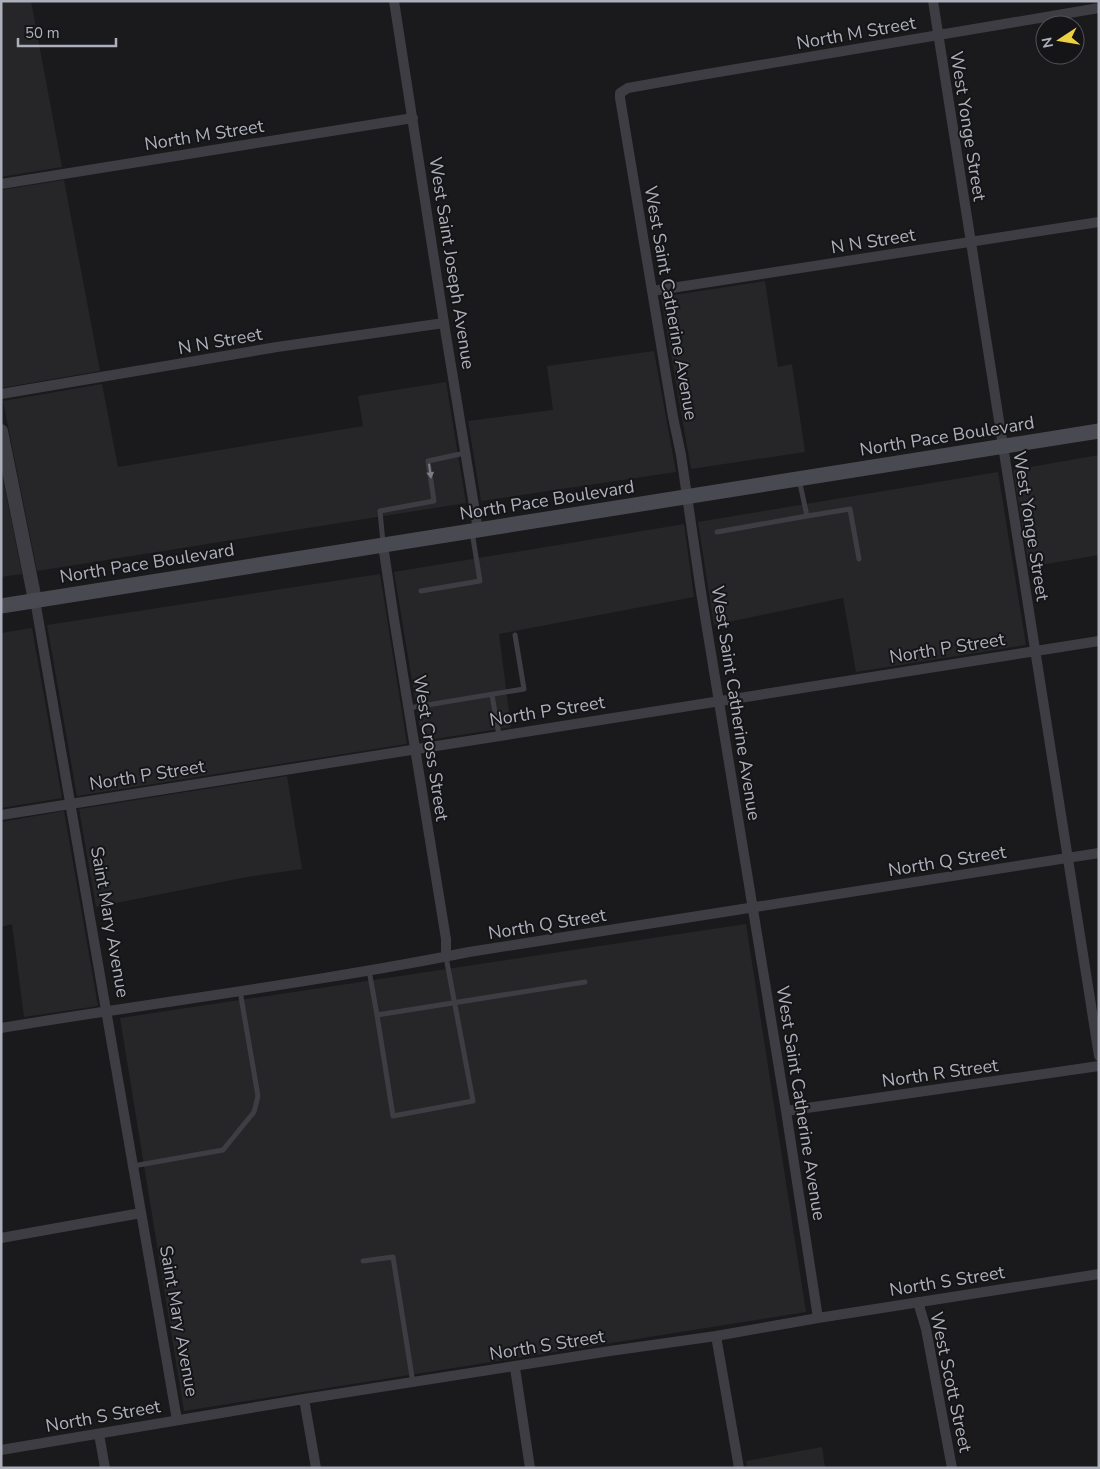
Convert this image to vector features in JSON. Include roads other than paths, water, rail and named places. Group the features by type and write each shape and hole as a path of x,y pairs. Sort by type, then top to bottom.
{"main road":[{"name":"North Pace Boulevard","path":"1,606 1099,431"}],"street":[{"name":"West Saint Joseph Avenue","path":"394,1 466,453 475,530"},
{"name":"West Yonge Street","path":"933,1 1099,1056"},
{"name":"North M Street","path":"620,93 628,88 1099,8"},
{"name":"West Saint Catherine Avenue","path":"620,93 687,497 818,1318"},
{"name":"North M Street","path":"1,184 413,118"},
{"name":"N N Street","path":"652,291 1099,222"},
{"name":"N N Street","path":"1,394 277,347 444,323"},
{"name":"Saint Mary Avenue","path":"1,431 10,489 35,600 177,1420"},
{"name":"West Cross Street","path":"383,545 446,939 446,957"},
{"name":"North P Street","path":"1,815 1099,640"},
{"name":"North Q Street","path":"1,1028 1099,853"},
{"name":"North R Street","path":"786,1111 1099,1066"},
{"path":"1,1238 142,1213"},
{"name":"North S Street","path":"1,1450 177,1420 515,1368 610,1351 716,1336 1099,1274"},
{"name":"West Scott Street","path":"918,1302 926,1329 952,1468"},
{"path":"716,1336 739,1468"},
{"path":"515,1368 530,1468"},
{"path":"304,1400 316,1468"},
{"path":"99,1434 105,1468"}],"lane":[{"path":"383,545 380,510 434,501 428,461 466,453"},
{"path":"799,479 807,516"},
{"path":"717,532 850,509 859,558"},
{"path":"421,591 480,582 475,530"},
{"path":"408,708 524,689 514,635"},
{"path":"492,695 499,735"},
{"path":"369,970 378,1015 393,1116 473,1102 446,957"},
{"path":"378,1015 585,982"},
{"path":"133,1166 223,1150 254,1112 258,1096 240,991"},
{"path":"363,1261 392,1257 414,1383"}]}
